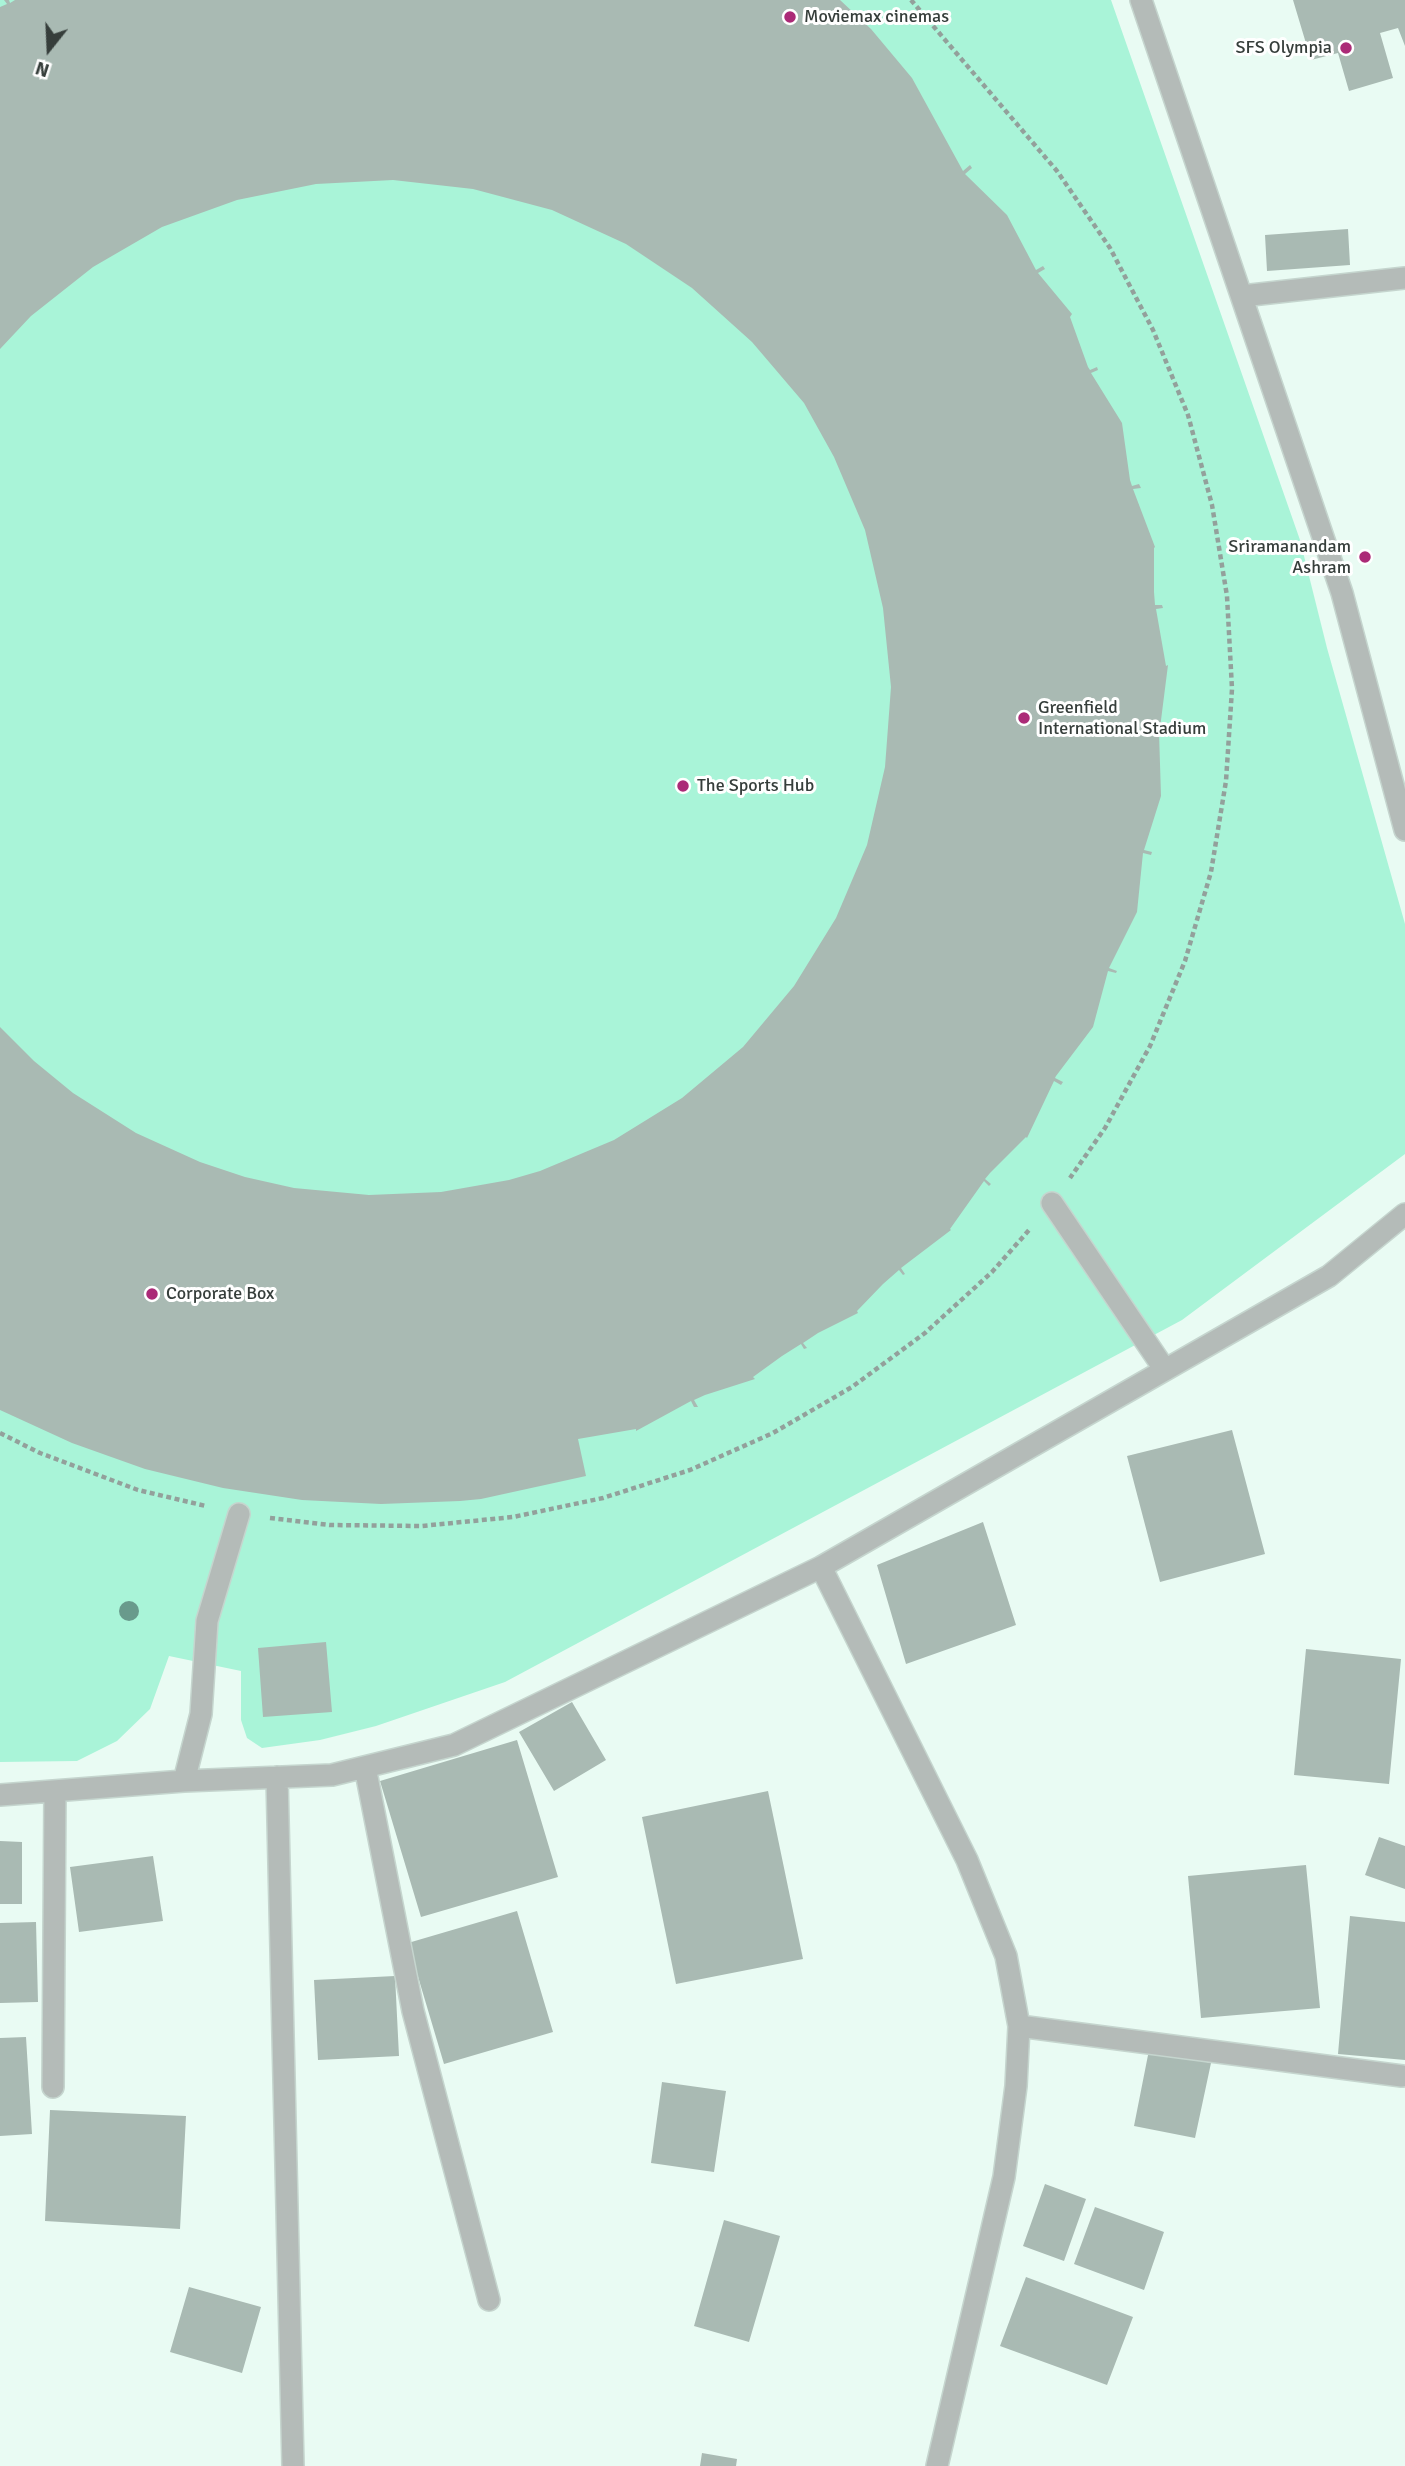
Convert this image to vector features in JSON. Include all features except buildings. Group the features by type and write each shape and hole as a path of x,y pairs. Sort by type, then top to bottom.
{"street":[{"path":"1141,0 1342,593 1405,830"},
{"path":"1242,296 1405,278"},
{"path":"1052,1203 1165,1370"},
{"path":"0,1795 184,1781 332,1775 454,1745 821,1567 1329,1276 1405,1214"},
{"path":"184,1781 201,1714 207,1621 240,1514"},
{"path":"821,1567 967,1860 1006,1956 1020,2026 1016,2086 1004,2177 936,2466"},
{"path":"365,1767 413,2011 489,2300"},
{"path":"277,1777 293,2466"},
{"path":"52,2087 55,1791"},
{"path":"1020,2026 1402,2076"}],"path":[{"path":"0,1433 40,1453 138,1490 240,1514 330,1525 422,1526 500,1518 603,1498 690,1470 773,1433 852,1387 904,1349 992,1272 1052,1203 1105,1128 1150,1046 1185,961 1211,872 1226,781 1232,689 1227,596 1212,505 1188,415 1153,330 1110,248 1058,171 911,0"}],"green space":[{"name":"The Sports Hub","path":"0,0 1111,0 1300,540 1327,648 1405,924 1405,1154 1182,1320 505,1682 376,1726 320,1740 262,1748 247,1738 241,1720 241,1671 169,1656 150,1709 117,1741 77,1761 0,1762"}],"place":[{"name":"Moviemax cinemas","path":"790,17"},
{"name":"SFS Olympia","path":"1346,48"},
{"name":"Sriramanandam Ashram","path":"1365,557"},
{"name":"Greenfield International Stadium","path":"1024,718"},
{"name":"The Sports Hub","path":"683,786"},
{"name":"Corporate Box","path":"152,1294"}]}
